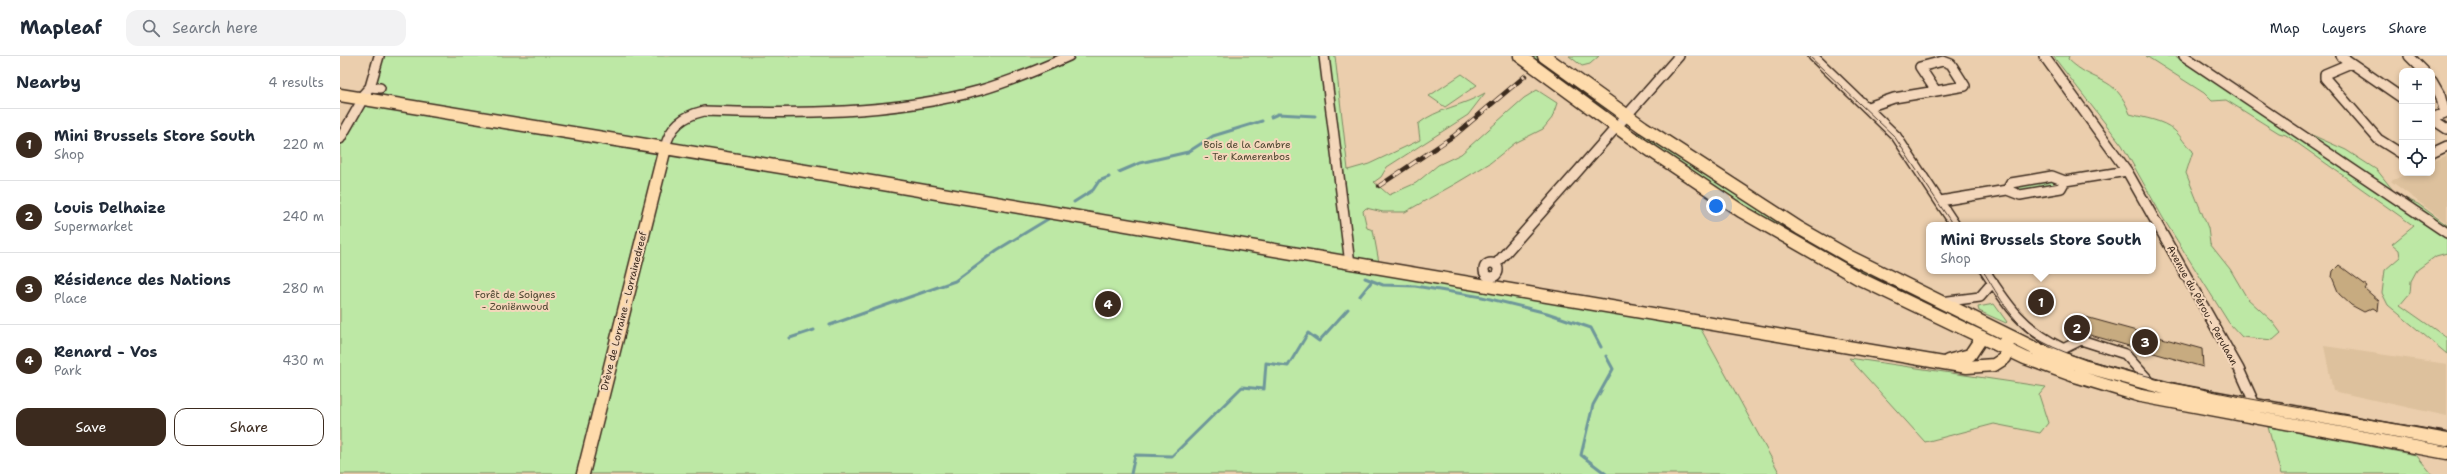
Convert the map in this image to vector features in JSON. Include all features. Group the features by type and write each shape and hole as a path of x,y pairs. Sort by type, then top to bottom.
{"main road":[{"path":"1520,56 1693,180 1797,246 1902,302 2008,350 2050,367 2141,396 2447,440"},
{"path":"1544,56 1627,115 1799,228 1848,256 2004,333 2153,385 2258,413 2447,453"},
{"path":"340,95 665,148 1968,367 1984,367 2003,361 2010,344 2004,333"},
{"name":"Drève de Lorraine - Lorrainedreef","path":"583,474 665,148"},
{"path":"1982,337 2004,333"},
{"path":"1943,362 1968,357 1976,351 1982,337"}],"street":[{"path":"665,148 669,130 686,117 704,111 813,114 901,107 984,89 1030,74 1069,56"},
{"path":"1324,56 1350,264"},
{"path":"1496,264 1678,56"},
{"path":"1812,56 1868,107 1902,142 1953,222"},
{"name":"Avenue du Pérou - Perulaan","path":"2044,56 2127,171 2156,222"},
{"path":"2184,56 2447,233"},
{"path":"2341,56 2399,96"},
{"path":"2409,56 2421,68"},
{"path":"340,102 360,98 370,87 378,59"},
{"path":"1868,107 1894,98 1936,91 1965,86 1949,59 1922,64 1920,66 1936,91"},
{"path":"2351,62 2325,74 2325,78 2378,140 2399,152"},
{"path":"2435,86 2440,95 2446,113 2435,117"},
{"path":"370,87 380,88"},
{"path":"340,139 360,104 360,98"},
{"path":"2435,120 2447,129"},
{"path":"2435,152 2447,146"},
{"path":"2007,190 2011,183 2052,176 2065,181 2127,171"},
{"path":"1940,201 2007,190 2020,195 2047,191 2061,188 2065,181"},
{"name":"Avenue du Pérou - Perulaan","path":"2156,222 2239,369 2258,413"},
{"path":"1987,274 2024,326 2042,339 2056,352 2081,340 2125,354 2153,385"},
{"path":"1939,302 1980,297 1993,282"}],"shaded area":[{"path":"2447,155 2447,223 2391,181 2402,176 2435,176 2435,161"},
{"path":"2324,346 2447,364 2447,416 2333,391"}],"green space":[{"name":"Forêt de Soignes - Zoniënwoud","path":"383,56 1335,56 1348,170 1369,164 1420,140 1418,124 1434,114 1485,93 1468,115 1387,167 1381,177 1374,182 1389,195 1416,183 1438,165 1461,154 1524,98 1537,90 1557,103 1552,118 1543,129 1515,143 1490,163 1405,212 1383,212 1366,208 1363,211 1367,228 1373,230 1380,268 1697,322 1780,474 340,474 340,142 372,86"},
{"path":"1525,56 1539,56 1608,106 1600,111"},
{"path":"1569,56 1599,56 1590,64 1582,66"},
{"path":"2053,56 2069,56 2068,59 2078,67 2111,85 2124,101 2130,114 2147,118 2170,127 2193,151 2186,173 2208,228 2210,244 2230,269 2247,298 2272,321 2281,333 2273,340 2242,337 2229,323 2163,218 2122,145"},
{"path":"2146,56 2175,56 2212,76 2278,120 2346,150 2377,170 2396,194 2418,204 2447,225 2447,253 2436,256 2417,270 2411,281 2410,293 2400,305 2447,338 2447,354 2388,305 2382,293 2385,270 2400,257 2399,250 2392,244 2414,226 2286,135 2279,133 2226,100 2212,101 2204,93"},
{"path":"1462,74 1477,85 1445,107 1429,96"},
{"path":"1642,129 1959,315 1955,322 1821,256 1634,135"},
{"path":"2051,180 2056,186 2024,192 2016,187 2016,185"},
{"path":"1994,304 2007,322 2006,323 1979,311 1978,307"},
{"path":"1849,358 2046,387 2039,395 2048,423 2040,433 1994,424 1925,442"},
{"path":"2268,427 2416,455 2432,474 2281,474"}],"building":[{"path":"2339,265 2367,286 2365,289 2379,301 2378,311 2373,308 2364,312 2351,305 2339,294 2332,277 2333,271"},
{"path":"2082,316 2202,349 2203,367 2083,333"}],"waterway":[{"path":"1271,117 1278,114 1315,116"},
{"path":"1119,172 1140,163 1188,152 1213,136 1262,121"},
{"path":"1074,202 1093,190 1099,181 1109,177"},
{"path":"830,325 955,281 997,250 1048,219"},
{"path":"1365,278 1383,285 1415,286 1482,297 1547,313 1591,328 1601,347"},
{"path":"1360,296 1372,281"},
{"path":"1131,474 1135,455 1172,456 1242,387 1264,389 1266,363 1288,366 1308,333 1319,341 1348,309"},
{"path":"790,338 814,330"},
{"path":"1606,356 1613,369 1593,405 1581,455 1606,474"}],"tram line":[{"path":"1809,56 1894,136 1951,222"},
{"path":"1985,274 2008,311 2024,329 2043,342 2075,356 2209,391 2288,406 2447,432"}],"railway":[{"path":"1379,186 1455,135 1525,76"}],"place":[{"name":"Mini Brussels Store South","path":"2041,302"},
{"name":"Renard - Vos","path":"1108,304"},
{"name":"Louis Delhaize","path":"2077,328"},
{"name":"Résidence des Nations","path":"2145,342"}],"park label":[{"name":"Bois de la Cambre - Ter Kamerenbos","path":"1247,150"}]}
